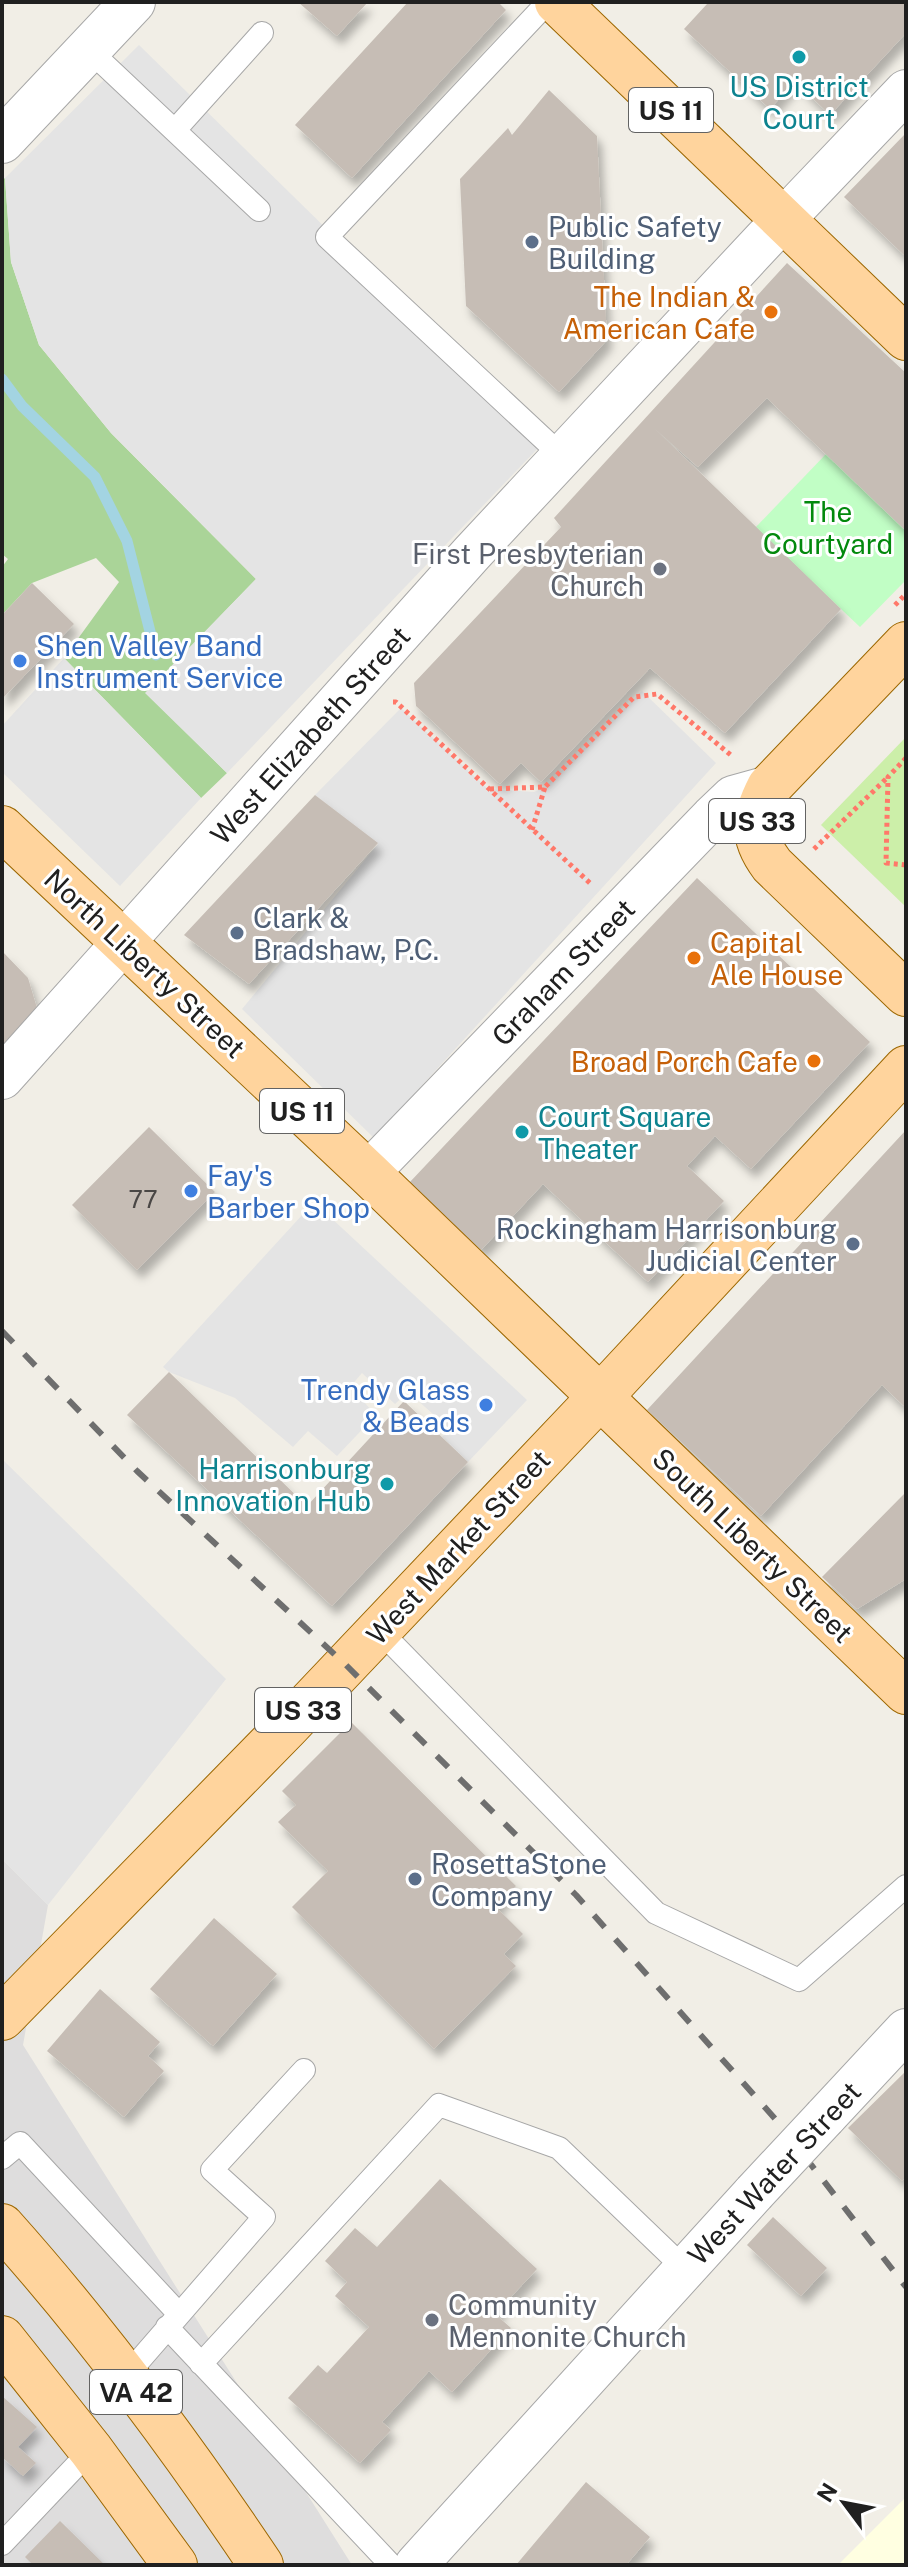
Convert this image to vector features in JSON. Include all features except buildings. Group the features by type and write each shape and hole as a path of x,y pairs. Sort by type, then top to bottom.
{"main road":[{"name":"US 11","path":"557,2 906,338"},
{"name":"US 33","path":"906,644 754,774 759,846 784,878 906,994"},
{"name":"North Liberty Street","path":"2,828 600,1397"},
{"name":"West Market Street","path":"2,2018 379,1630 906,1068"},
{"name":"South Liberty Street","path":"600,1397 906,1692"},
{"name":"VA 42","path":"2,2226 125,2377 226,2512 261,2565"},
{"name":"VA 42","path":"2,2338 91,2450 175,2565"}],"street":[{"path":"7,126 89,50 133,2"},
{"name":"West Elizabeth Street","path":"2,1078 472,553 906,91"},
{"name":"Graham Street","path":"368,1173 754,774"},
{"name":"West Water Street","path":"416,2565 906,2030"}],"lane":[{"path":"548,2 327,237 563,457"},
{"path":"175,130 262,33"},
{"path":"89,50 259,210"},
{"path":"379,1630 656,1913 799,1980 906,1886"},
{"path":"125,2377 264,2217 212,2170 304,2070"},
{"path":"201,2364 439,2105 559,2148 685,2269"},
{"path":"2,2158 20,2143 173,2320 201,2364 391,2565"},
{"path":"2,2544 91,2450"}],"path":[{"path":"532,830 545,787 634,697 657,694 754,774"},
{"path":"385,702 396,702 594,887"},
{"path":"784,878 906,758"},
{"path":"888,777 886,863 906,865"},
{"path":"488,789 545,787"}],"shaded area":[{"path":"139,45 544,442 227,773 145,693 256,579 111,433 39,345 11,262 5,178"},
{"path":"64,658 201,798 120,886 2,772 2,726"},
{"path":"642,691 716,763 374,1138 242,1009 378,844 315,795 401,708 488,789 534,792 545,787"},
{"path":"314,1202 527,1400 468,1462 442,1437 450,1429 408,1392 395,1404 362,1373 350,1387 376,1415 337,1456 308,1431 293,1447 235,1398 163,1367"},
{"path":"2,1459 226,1679 48,1905 2,1859"},
{"path":"2,1859 48,1905 23,2045 352,2565 2,2565"},
{"path":"906,2497 906,2565 838,2565"}],"green space":[{"path":"5,178 11,262 39,345 111,433 256,579 146,693 227,773 201,798 64,658 119,582 96,558 32,583 2,615 2,567 8,559 2,554 2,181"},
{"name":"The Courtyard","path":"826,454 906,531 906,580 860,627 755,528"},
{"path":"906,737 906,907 821,825"}],"waterway":[{"path":"2,379 22,406 95,477 127,541 156,655"}],"railway":[{"path":"2,1331 137,1471 346,1665 576,1895 778,2122 906,2287"}],"place":[{"name":"US District Court","path":"799,57"},
{"name":"Public Safety Building","path":"532,242"},
{"name":"The Indian & American Cafe","path":"771,312"},
{"name":"First Presbyterian Church","path":"660,569"},
{"name":"Shen Valley Band Instrument Service","path":"20,661"},
{"name":"Clark & Bradshaw, P.C.","path":"237,933"},
{"name":"Capital Ale House","path":"694,958"},
{"name":"Broad Porch Cafe","path":"814,1061"},
{"name":"Court Square Theater","path":"522,1132"},
{"name":"Fay's Barber Shop","path":"191,1191"},
{"name":"Rockingham Harrisonburg Judicial Center","path":"853,1244"},
{"name":"Trendy Glass & Beads","path":"486,1405"},
{"name":"Harrisonburg Innovation Hub","path":"387,1484"},
{"name":"RosettaStone Company","path":"415,1879"},
{"name":"Community Mennonite Church","path":"432,2320"}]}
